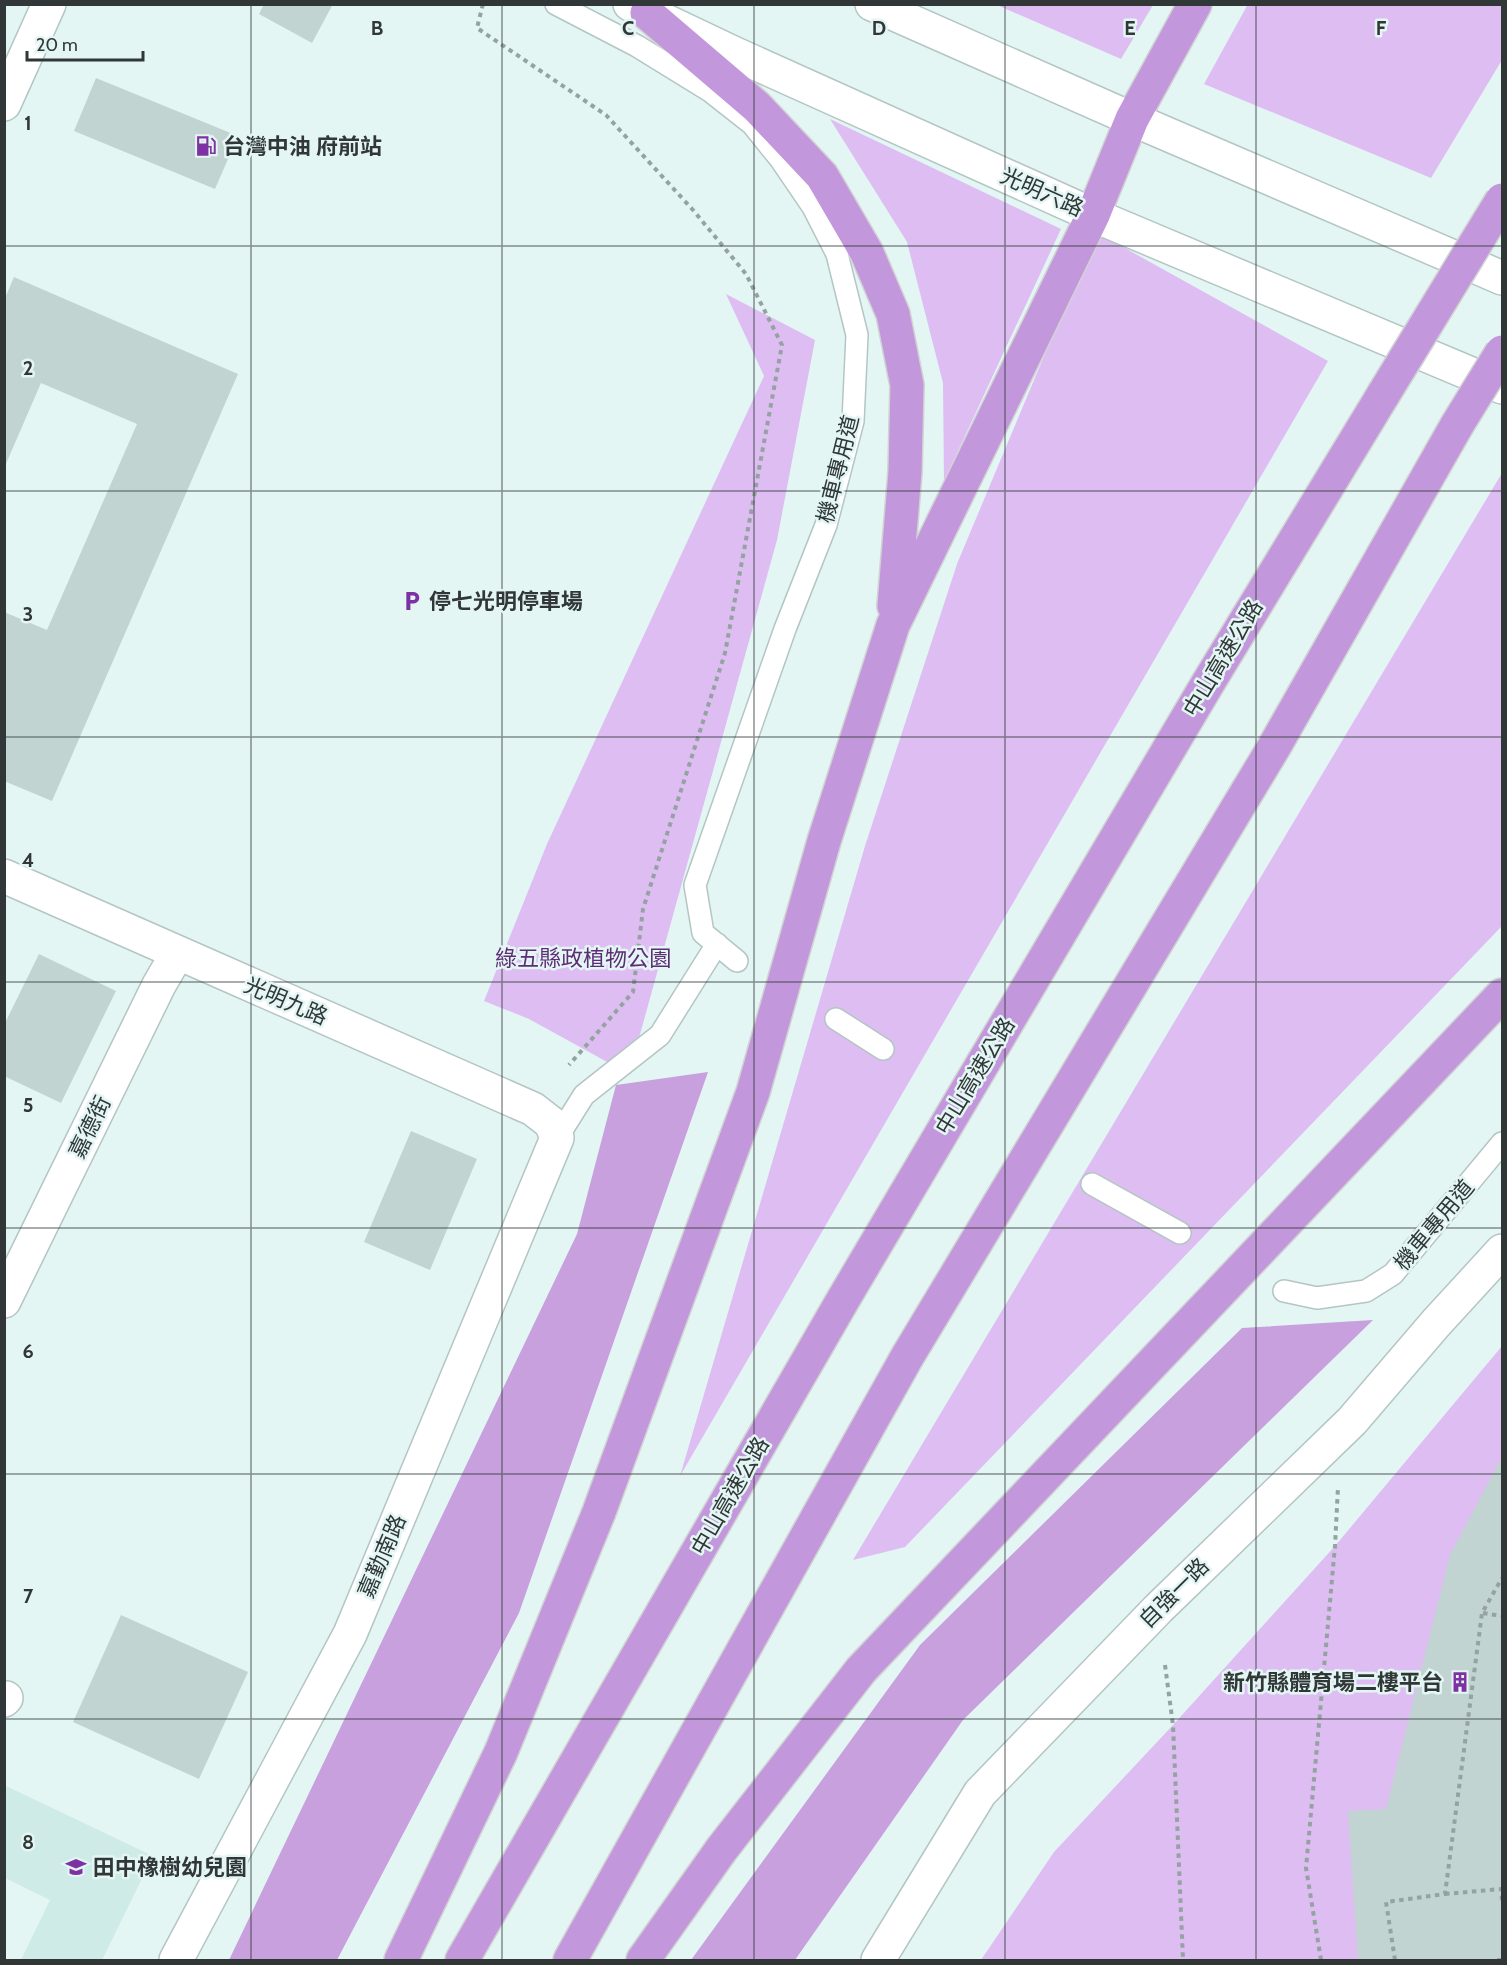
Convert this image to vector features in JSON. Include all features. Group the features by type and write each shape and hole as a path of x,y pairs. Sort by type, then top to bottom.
{"highway":[{"path":"401,1960 501,1752 599,1512 753,1092 825,841 893,625 1093,215 1132,119 1195,4"},
{"path":"639,9 757,107 822,176 867,253 893,314 908,385 905,472 893,625"},
{"name":"中山高速公路","path":"462,1960 850,1288 1202,693 1503,200"},
{"path":"570,1960 908,1357 1274,747 1457,425 1503,352"},
{"path":"644,1960 721,1850 861,1670 1503,994"}],"street":[{"path":"4,104 49,4"},
{"path":"872,4 1132,119 1503,278"},
{"name":"光明六路","path":"639,9 1093,215 1503,387"},
{"name":"光明九路","path":"4,876 533,1109 551,1123 557,1138"},
{"name":"嘉德街","path":"4,1301 159,985 177,954"},
{"name":"嘉勤南路","path":"176,1960 350,1634 557,1138"},
{"name":"自強一路","path":"878,1960 980,1793 1159,1608 1352,1421 1436,1323 1503,1251"}],"lane":[{"name":"機車專用道","path":"556,4 638,46 710,91 752,124 781,160 823,226 837,254 857,334 853,421 826,525 785,629 695,885 703,933 737,961"},
{"path":"557,1138 584,1095 660,1035 717,944"},
{"path":"836,1019 883,1049"},
{"name":"機車專用道","path":"1284,1291 1317,1298 1366,1291 1393,1274 1503,1143"},
{"path":"1092,1184 1180,1233"}],"path":[{"path":"483,4 477,28 606,115 693,210 746,274 782,345 725,653 643,909 633,992 568,1066"},
{"path":"1321,1960 1306,1868 1335,1546 1338,1487"},
{"path":"1445,1894 1482,1613 1503,1578"},
{"path":"1482,1613 1503,1616"},
{"path":"1165,1665 1173,1725 1183,1960"},
{"path":"1395,1960 1386,1902 1501,1889 1503,1900"},
{"path":"1497,1960 1503,1960"}],"shaded area":[{"path":"708,1072 519,1613 337,1960 229,1960 577,1234 616,1085"},
{"path":"1373,1320 963,1720 795,1960 691,1960 920,1645 1242,1328"},
{"name":"田中橡樹幼兒園","path":"4,1785 153,1856 102,1960 21,1960 50,1900 5,1878"}],"green space":[{"path":"1248,4 1502,5 1502,60 1431,178 1204,84"},
{"path":"997,5 1153,5 1121,59"},
{"path":"830,119 1061,229 944,481 943,383 907,242"},
{"path":"1096,232 1328,361 680,1476 865,846 957,564"},
{"name":"綠五縣政植物公園","path":"726,294 815,340 777,540 629,1074 529,1019 484,1001 547,844 764,376"},
{"path":"1502,473 1502,926 905,1547 853,1560"},
{"path":"1502,1346 1502,1960 981,1960 1054,1852 1335,1546"}],"building":[{"path":"264,4 333,4 312,43 259,14"},
{"path":"96,78 238,136 215,189 74,131"},
{"path":"14,277 238,374 52,801 4,781 4,612 47,630 137,424 41,383 5,466 5,298"},
{"path":"39,954 116,991 61,1103 4,1076 4,1025"},
{"path":"411,1131 477,1159 430,1270 364,1242"},
{"name":"新竹縣體育場二樓平台","path":"1502,1457 1502,1960 1358,1960 1348,1811 1386,1809 1450,1555"},
{"path":"121,1615 248,1672 199,1779 73,1722"}],"place":[{"name":"台灣中油 府前站","path":"206,146"},
{"name":"停七光明停車場","path":"412,601"},
{"name":"新竹縣體育場二樓平台","path":"1460,1682"},
{"name":"田中橡樹幼兒園","path":"76,1867"}]}
